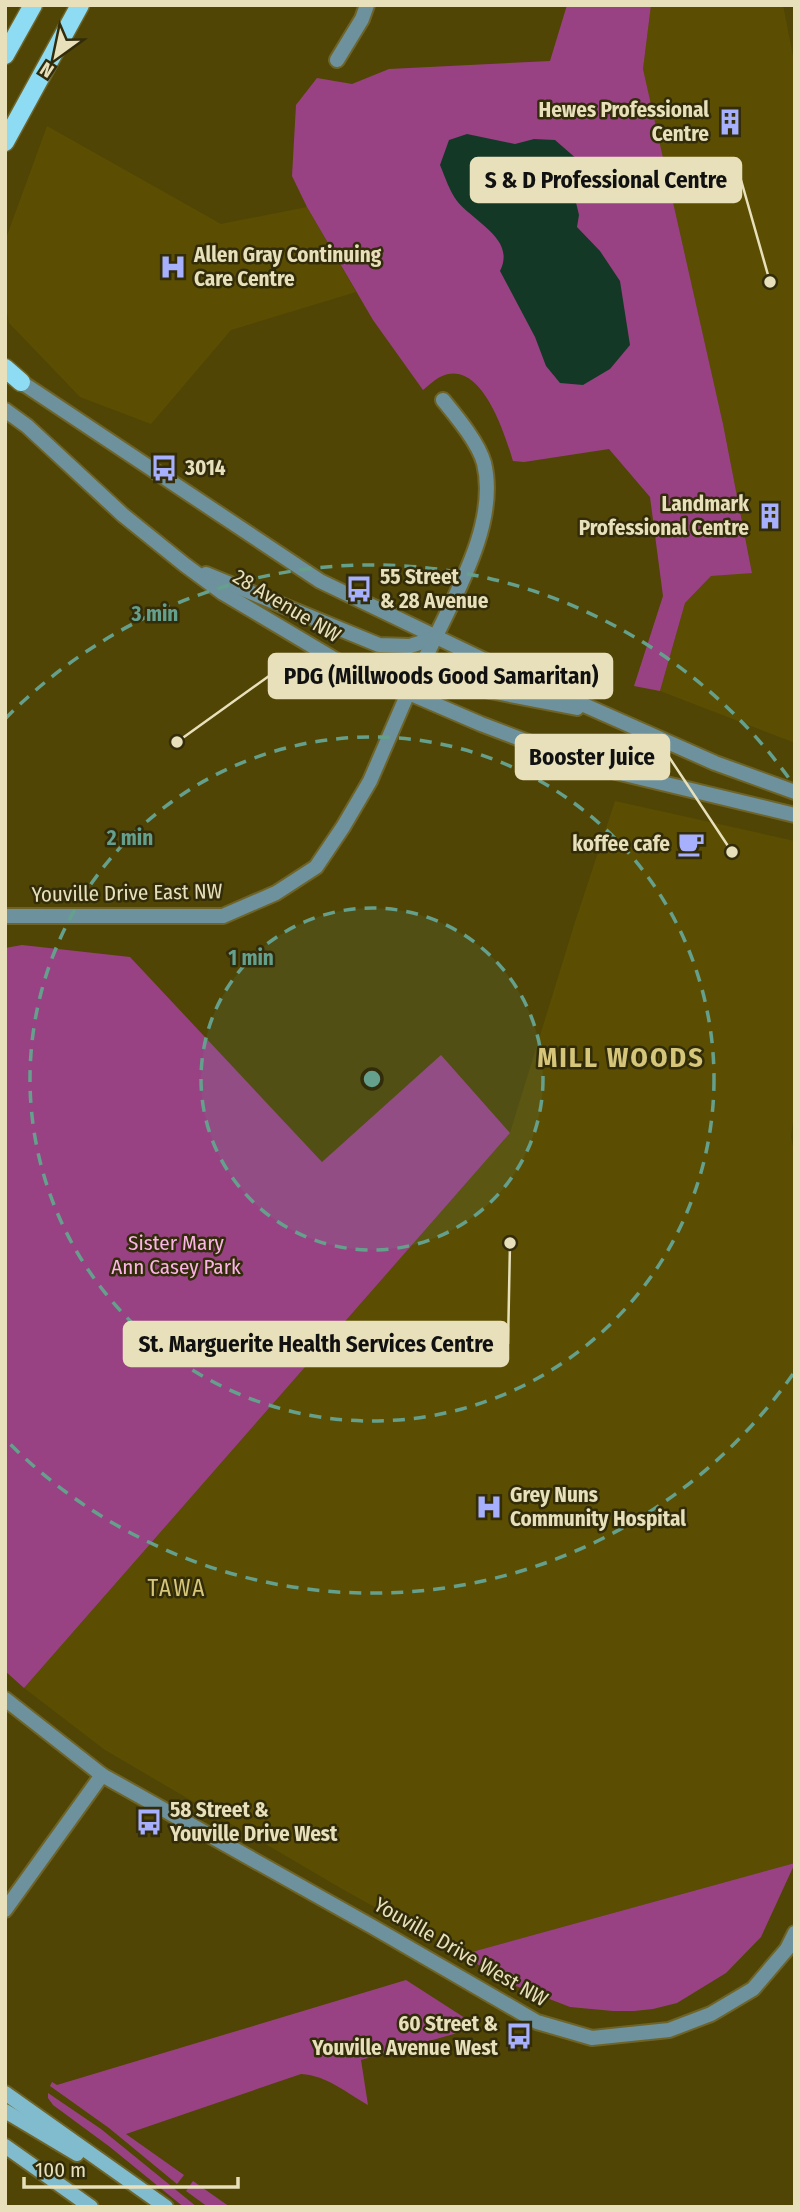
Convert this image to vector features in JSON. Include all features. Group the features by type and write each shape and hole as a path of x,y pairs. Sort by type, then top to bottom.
{"main road":[{"path":"5,55 33,5"},
{"path":"5,142 80,5"},
{"path":"5,65 20,28"},
{"path":"5,370 21,382"},
{"path":"5,2093 166,2207"},
{"path":"5,2111 148,2194"},
{"path":"5,2146 91,2207"}],"street":[{"path":"337,60 362,19 367,5"},
{"name":"28 Avenue NW","path":"21,382 320,581 435,638 715,762 795,792"},
{"name":"Youville Drive East NW","path":"5,916 223,916 276,893 316,867 370,781 478,542 487,494 484,461 462,423 443,400"},
{"name":"28 Avenue NW","path":"5,410 27,426 123,515 185,565 223,593 344,665 557,753 616,772 795,815"},
{"path":"185,565 379,645 410,646 435,638"},
{"path":"408,693 425,684 444,682 608,714"},
{"path":"5,1699 102,1775 5,1910"},
{"name":"Youville Drive West NW","path":"102,1775 537,2022 592,2038 669,2031 711,2014 753,1989 787,1949 795,1933"}],"shaded area":[{"path":"651,5 783,5 795,66 795,743 660,691 685,603 711,576 752,572 723,424 643,69"},
{"name":"Allen Gray Continuing Care Centre","path":"47,126 221,224 307,207 356,292 231,330 151,424 80,397 9,323 5,304 5,241"},
{"path":"467,134 515,144 534,139 555,140 578,160 572,186 579,215 577,227 600,251 620,281 630,345 610,369 583,385 560,383 546,366 535,337 500,271 503,250 491,232 457,201 450,189 440,165 449,140"},
{"name":"Grey Nuns Community Hospital","path":"615,801 795,841 795,1105 791,1137 795,1154 795,1863 461,1955 105,1750 24,1688 510,1133"}],"green space":[{"path":"567,5 651,5 643,69 723,424 752,573 711,576 685,603 660,691 634,686 663,596 650,497 609,449 524,462 513,461 489,401 468,378 455,374 440,377 423,390 373,320 307,207 292,176 296,105 317,78 352,84 389,69 550,61"},
{"name":"Sister Mary Ann Casey Park","path":"22,945 130,957 322,1162 441,1055 510,1133 24,1688 5,1671 5,948"},
{"path":"795,1863 761,1937 726,1973 677,2003 634,2011 570,2007 516,1986 461,1955"},
{"path":"406,1980 479,2027 361,2060 368,2105 328,2081 301,2074 126,2134 184,2175 177,2184 109,2128 50,2086 52,2082 57,2085"},
{"path":"48,2093 101,2129 197,2207 184,2207 180,2204 53,2105"},
{"path":"193,2181 230,2207 208,2207 186,2191"}],"place":[{"name":"Hewes Professional Centre","path":"730,122"},
{"name":"Allen Gray Continuing Care Centre","path":"173,267"},
{"name":"S & D Professional Centre","path":"770,282"},
{"name":"3014","path":"164,468"},
{"name":"Landmark Professional Centre","path":"770,516"},
{"name":"55 Street & 28 Avenue","path":"359,589"},
{"name":"PDG (Millwoods Good Samaritan)","path":"177,742"},
{"name":"koffee cafe","path":"691,844"},
{"name":"Booster Juice","path":"732,852"},
{"name":"St. Marguerite Health Services Centre","path":"510,1243"},
{"name":"Grey Nuns Community Hospital","path":"489,1507"},
{"name":"58 Street & Youville Drive West","path":"149,1822"},
{"name":"60 Street & Youville Avenue West","path":"519,2036"}],"district":[{"name":"MILL WOODS","path":"621,1057"},
{"name":"TAWA","path":"177,1588"}]}
